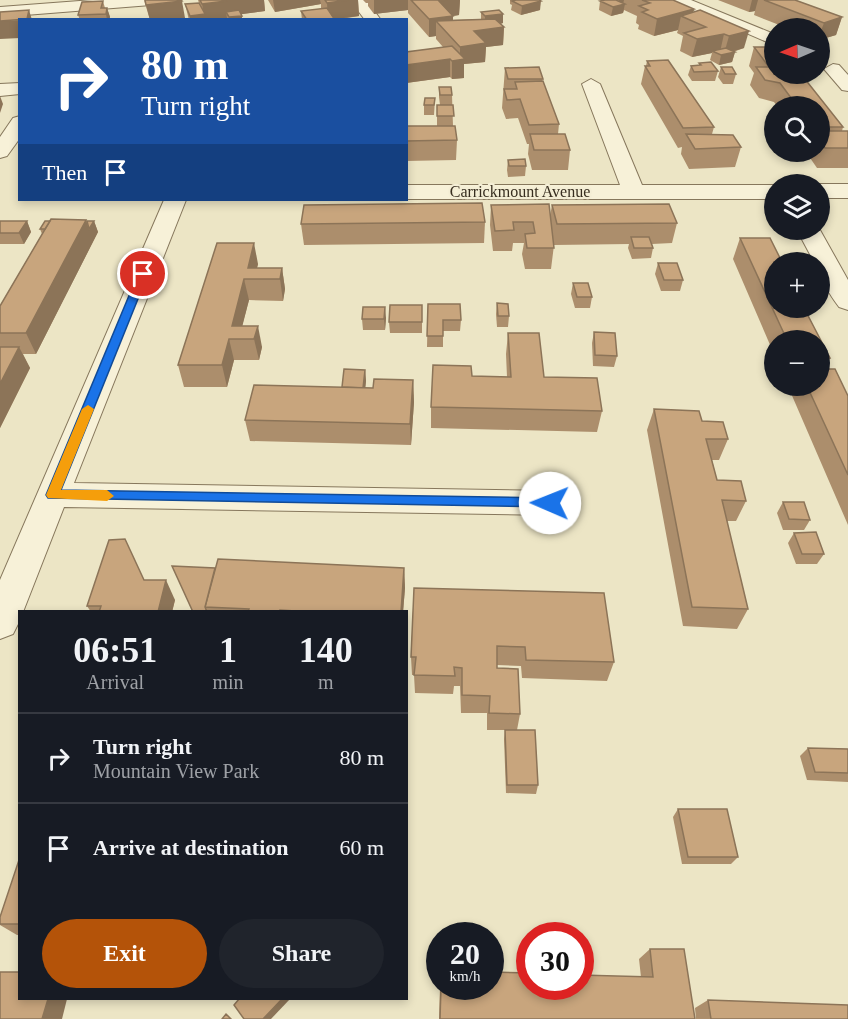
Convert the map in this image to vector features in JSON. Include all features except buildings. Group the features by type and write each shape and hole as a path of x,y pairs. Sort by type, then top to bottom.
{"street":[{"path":"0,12 151,0"},
{"path":"358,0 372,18"},
{"path":"678,0 764,36"},
{"path":"833,69 848,86"},
{"path":"591,84 633,191"},
{"path":"0,90 18,88"},
{"path":"0,152 18,125"},
{"path":"830,191 848,191"},
{"name":"Carrickmount Avenue","path":"408,192 764,192"},
{"path":"0,623 175,201"},
{"path":"814,240 848,302"},
{"path":"52,495 550,503"}],"slow traffic":[{"path":"88,409 52,495 107,496"}],"route":[{"path":"143,274 52,495 550,503"}]}
